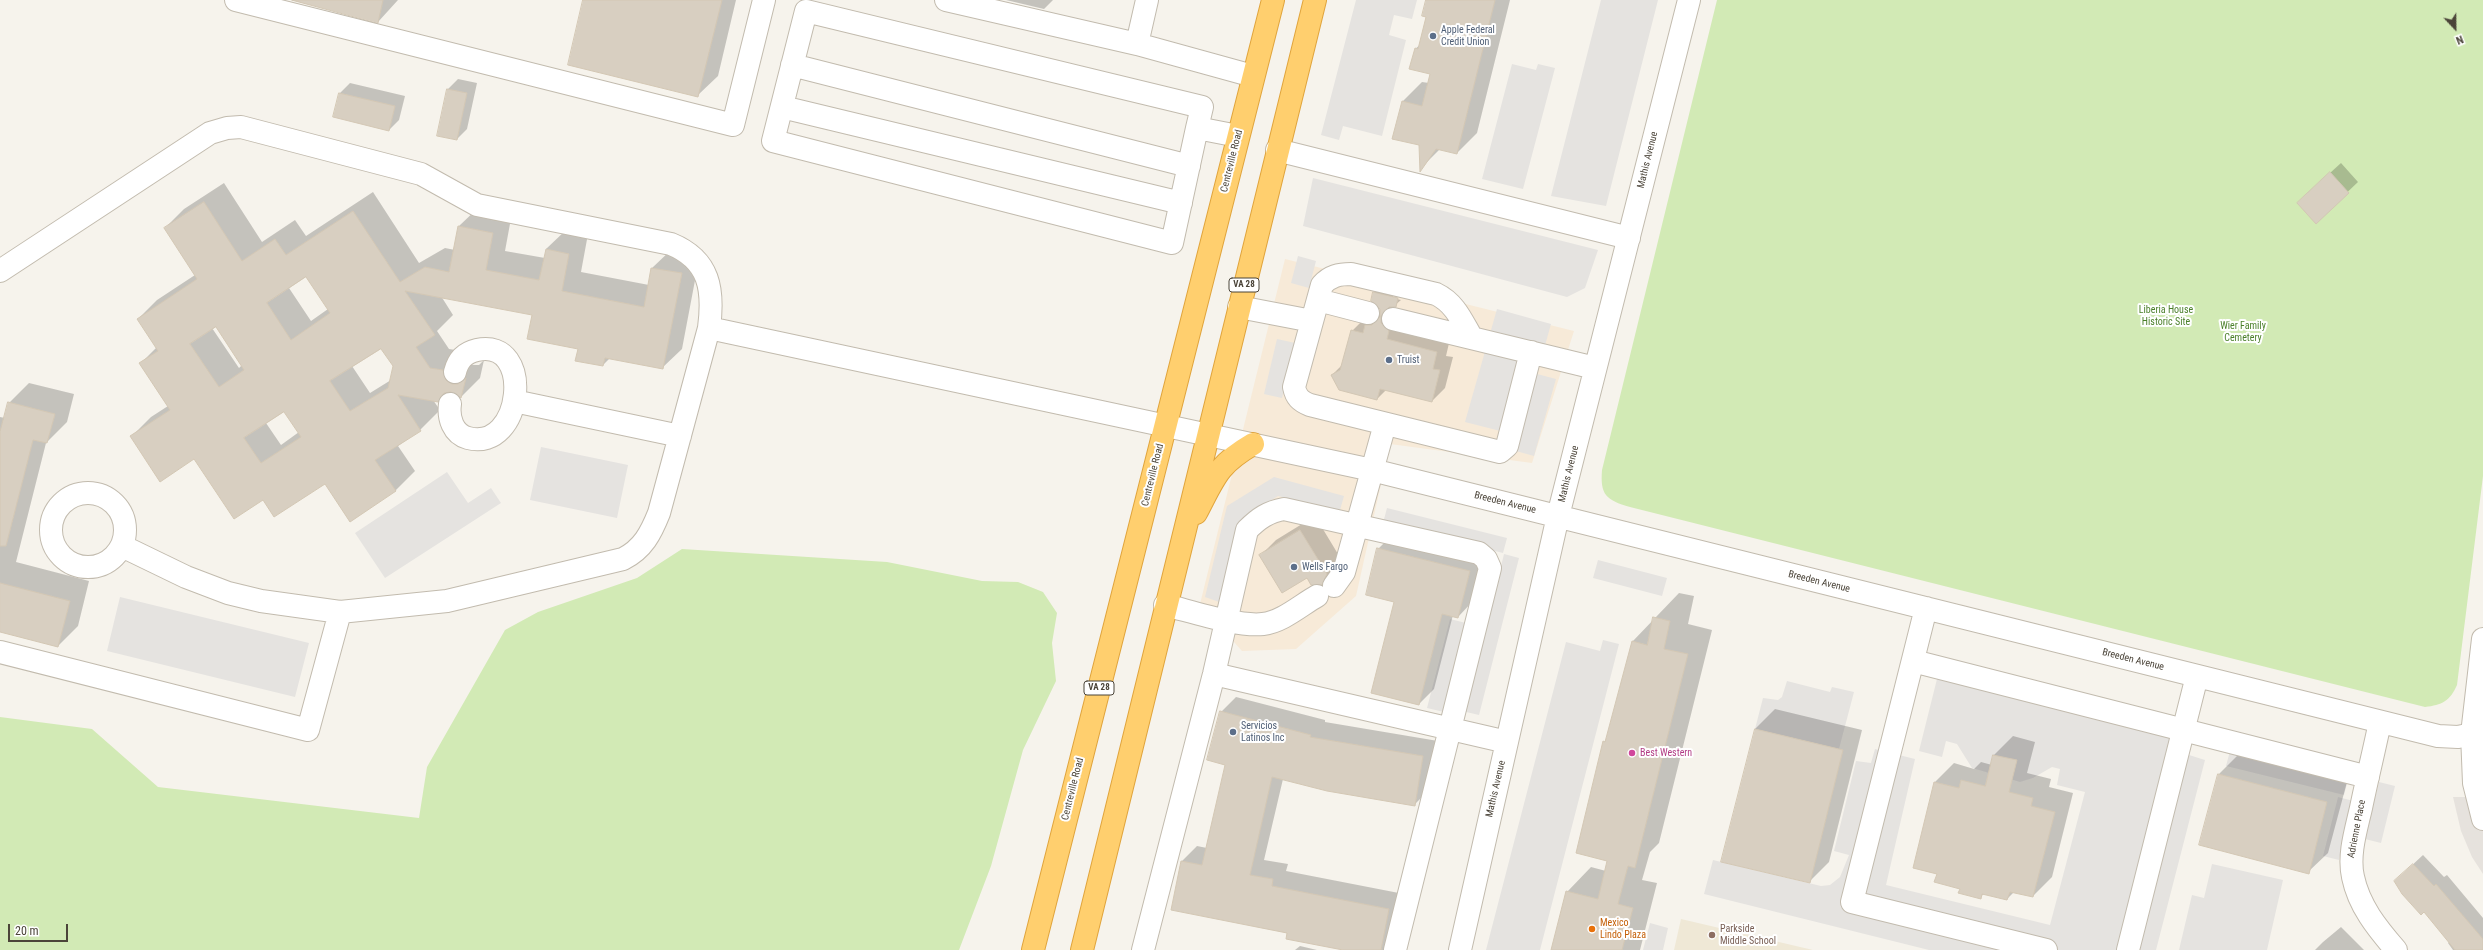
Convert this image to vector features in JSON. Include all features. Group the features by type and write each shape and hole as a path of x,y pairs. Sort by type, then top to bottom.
{"highway":[{"name":"Centreville Road","path":"1032,950 1273,0"},
{"name":"VA 28","path":"1082,950 1207,433 1315,0"},
{"path":"1180,546 1220,468 1234,455 1253,444"}],"street":[{"path":"236,0 733,125 764,0"},
{"path":"946,0 1137,44 1253,76"},
{"path":"1137,44 1147,0"},
{"name":"Mathis Avenue","path":"1460,950 1558,516 1689,0"},
{"path":"806,11 1202,107 1172,243 773,141 792,65 806,11"},
{"path":"792,65 1189,166"},
{"path":"782,107 1181,203"},
{"path":"0,271 210,133 227,128 241,127 421,174 477,205 671,244 694,257 708,280 712,310 709,328 659,513 650,534 640,548 628,556 610,563 447,601 340,612 276,603 228,593 186,577 122,546"},
{"path":"1197,128 1238,136"},
{"path":"1277,150 1629,238"},
{"path":"1472,338 1453,305 1436,294 1351,274 1340,274 1326,281 1317,302 1294,387 1298,398 1310,405 1500,452 1507,446 1531,352"},
{"path":"1239,306 1317,302 1368,313"},
{"path":"1393,318 1595,368"},
{"name":"Breeden Avenue","path":"709,328 1207,433 1372,470 2438,736 2458,737 2472,734"},
{"path":"450,404 449,416 456,432 468,438 475,439 490,437 499,431 507,420 514,401 513,372 507,359 497,352 485,348 469,352 459,361 455,372"},
{"path":"514,401 680,436"},
{"path":"1165,605 1227,620 1262,624 1275,621 1326,591 1344,572 1384,424"},
{"path":"1143,950 1214,674 1247,530 1257,519 1270,512 1284,509 1479,553 1486,559 1490,568 1489,578 1395,950"},
{"path":"1926,608 1852,902 2046,950"},
{"path":"0,652 308,730 340,612"},
{"path":"2483,639 2472,734 2474,783 2483,819"},
{"path":"1913,661 2368,777"},
{"path":"1214,674 1507,742"},
{"path":"2128,950 2197,676"},
{"name":"Adrienne Place","path":"2380,722 2351,855 2352,876 2363,906 2376,927 2396,950"}],"shaded area":[{"path":"1356,0 1417,0 1412,19 1394,15 1389,35 1406,40 1382,136 1343,126 1339,140 1321,135"},
{"path":"1601,0 1658,0 1606,206 1551,196"},
{"path":"1512,64 1536,70 1538,64 1555,68 1523,189 1482,179"},
{"path":"1313,178 1598,250 1585,288 1567,297 1303,226"},
{"path":"1298,256 1316,261 1309,288 1291,283"},
{"path":"1285,259 1574,331 1532,463 1390,444 1356,596 1296,649 1242,651 1200,604"},
{"path":"1497,309 1551,324 1537,374 1556,379 1534,456 1516,451 1520,436 1465,422"},
{"path":"1277,339 1295,343 1282,398 1264,394"},
{"path":"541,447 628,465 617,518 530,500"},
{"path":"447,472 468,503 491,488 501,503 385,578 355,533"},
{"path":"1274,477 1344,496 1340,510 1278,496 1243,518 1222,603 1205,597 1227,506"},
{"path":"1387,508 1507,538 1503,553 1383,523"},
{"path":"1504,554 1519,558 1479,715 1445,707 1444,712 1427,708 1450,619 1486,628"},
{"path":"1598,560 1667,578 1662,596 1593,578"},
{"path":"120,597 309,643 295,697 107,651"},
{"path":"1603,640 1619,644 1540,950 1486,950 1566,642 1600,651"},
{"path":"1942,659 2164,714 2191,746 2189,755 2205,760 2156,950 1929,950 1704,894 1713,860 1821,886 1830,885 1840,877 1849,855 1834,851 1856,761 1871,763 1875,749 1915,759 1886,885 2050,925 2085,792 2057,785 2060,769 2052,767 2033,778 2020,782 1972,768 1957,744 1946,741 1942,757 1919,751"},
{"path":"1787,681 1830,692 1832,687 1854,692 1839,749 1755,729 1763,698 1778,700 1782,697"},
{"path":"2230,751 2348,780 2344,795 2226,766"},
{"path":"2379,782 2395,786 2381,843 2345,834 2339,860 2323,856 2338,797 2373,806"},
{"path":"2453,797 2483,797 2483,874 2472,857 2461,831"},
{"path":"2212,864 2283,880 2267,950 2179,950 2192,895 2204,898"},
{"name":"Parkside Middle School","path":"1681,919 1813,950 1674,950"},
{"path":"1650,923 1668,928 1663,950 1643,950"}],"green space":[{"name":"Liberia House Historic Site","path":"1717,0 2483,0 2483,476 2457,685 2451,695 2441,703 2425,707 1630,507 1610,499 1606,495 1602,485 1602,470"},
{"path":"682,549 887,562 982,581 1018,582 1043,592 1057,613 1052,643 1056,681 1023,750 991,866 959,950 0,950 0,717 92,729 158,787 419,818 427,767 505,630 538,612 637,578"}],"building":[{"path":"292,0 383,0 378,23"},
{"path":"583,0 722,0 698,97 568,65"},
{"path":"1426,0 1495,0 1457,154 1436,149 1420,172 1419,145 1392,139 1402,101 1422,106 1430,74 1409,69 1415,48 1418,49 1426,17 1422,16"},
{"path":"447,89 467,93 457,140 437,136"},
{"path":"339,93 395,106 389,131 333,117"},
{"path":"2330,172 2349,193 2316,224 2297,203"},
{"path":"204,202 242,261 275,239 286,255 353,211 400,282 425,267 449,272 458,226 493,233 486,270 539,280 546,249 569,254 562,291 644,307 651,268 682,273 663,369 605,358 603,366 575,361 578,349 527,339 532,315 405,291 435,335 416,347 430,368 443,370 446,380 452,384 458,384 466,378 461,398 451,392 444,393 438,402 398,395 421,431 375,460 396,491 350,522 325,484 274,517 263,500 234,519 194,459 160,482 130,436 170,410 139,363 158,351 137,319 197,279 164,228","holes":["306,277 330,313 291,340 267,303","216,327 244,370 219,387 190,344","381,349 393,366 388,388 350,411 330,381","284,412 301,437 261,463 244,438"]},
{"name":"Truist","path":"1373,292 1398,298 1396,307 1389,307 1381,316 1381,323 1389,331 1387,339 1437,352 1433,369 1440,370 1432,402 1380,389 1377,400 1339,390 1331,375 1340,370 1351,330 1363,333 1365,325 1372,325 1380,317 1380,309 1371,301"},
{"path":"8,402 55,414 47,443 33,440 6,546 0,546 0,432"},
{"name":"Wells Fargo","path":"1300,530 1327,574 1322,585 1311,585 1307,578 1282,593 1259,555"},
{"path":"1377,548 1470,571 1458,618 1442,614 1419,705 1371,693 1394,602 1366,595"},
{"path":"0,583 70,601 58,647 0,632"},
{"name":"Best Western","path":"1653,617 1670,621 1664,649 1688,654 1635,868 1628,866 1618,904 1633,908 1622,950 1551,950 1566,891 1598,899 1607,861 1576,853 1603,741 1605,742 1632,641 1647,645"},
{"path":"1220,711 1311,735 1310,737 1423,756 1415,806 1327,791 1272,777 1250,875 1273,879 1272,886 1389,909 1381,950 1343,950 1286,939 1287,933 1171,910 1181,861 1202,865 1225,765 1207,760"},
{"path":"1755,729 1843,750 1810,883 1721,862"},
{"path":"1993,755 2017,760 2009,792 2033,798 2031,806 2055,812 2033,897 2010,892 2007,900 1982,894 1981,899 1958,893 1960,889 1934,882 1937,874 1913,868 1934,782 1959,788 1961,780 1985,786"},
{"path":"2218,774 2327,802 2309,874 2199,845"},
{"path":"2413,864 2434,886 2436,884 2483,939 2483,950 2455,950 2424,912 2421,915 2402,894 2394,881"}],"place":[{"name":"Apple Federal Credit Union","path":"1433,36"},
{"name":"Truist","path":"1389,360"},
{"name":"Wells Fargo","path":"1294,567"},
{"name":"Servicios Latinos Inc","path":"1233,732"},
{"name":"Best Western","path":"1632,753"},
{"name":"Mexico Lindo Plaza","path":"1592,929"},
{"name":"Parkside Middle School","path":"1712,935"}],"park label":[{"name":"Wier Family Cemetery","path":"2243,332"}]}
